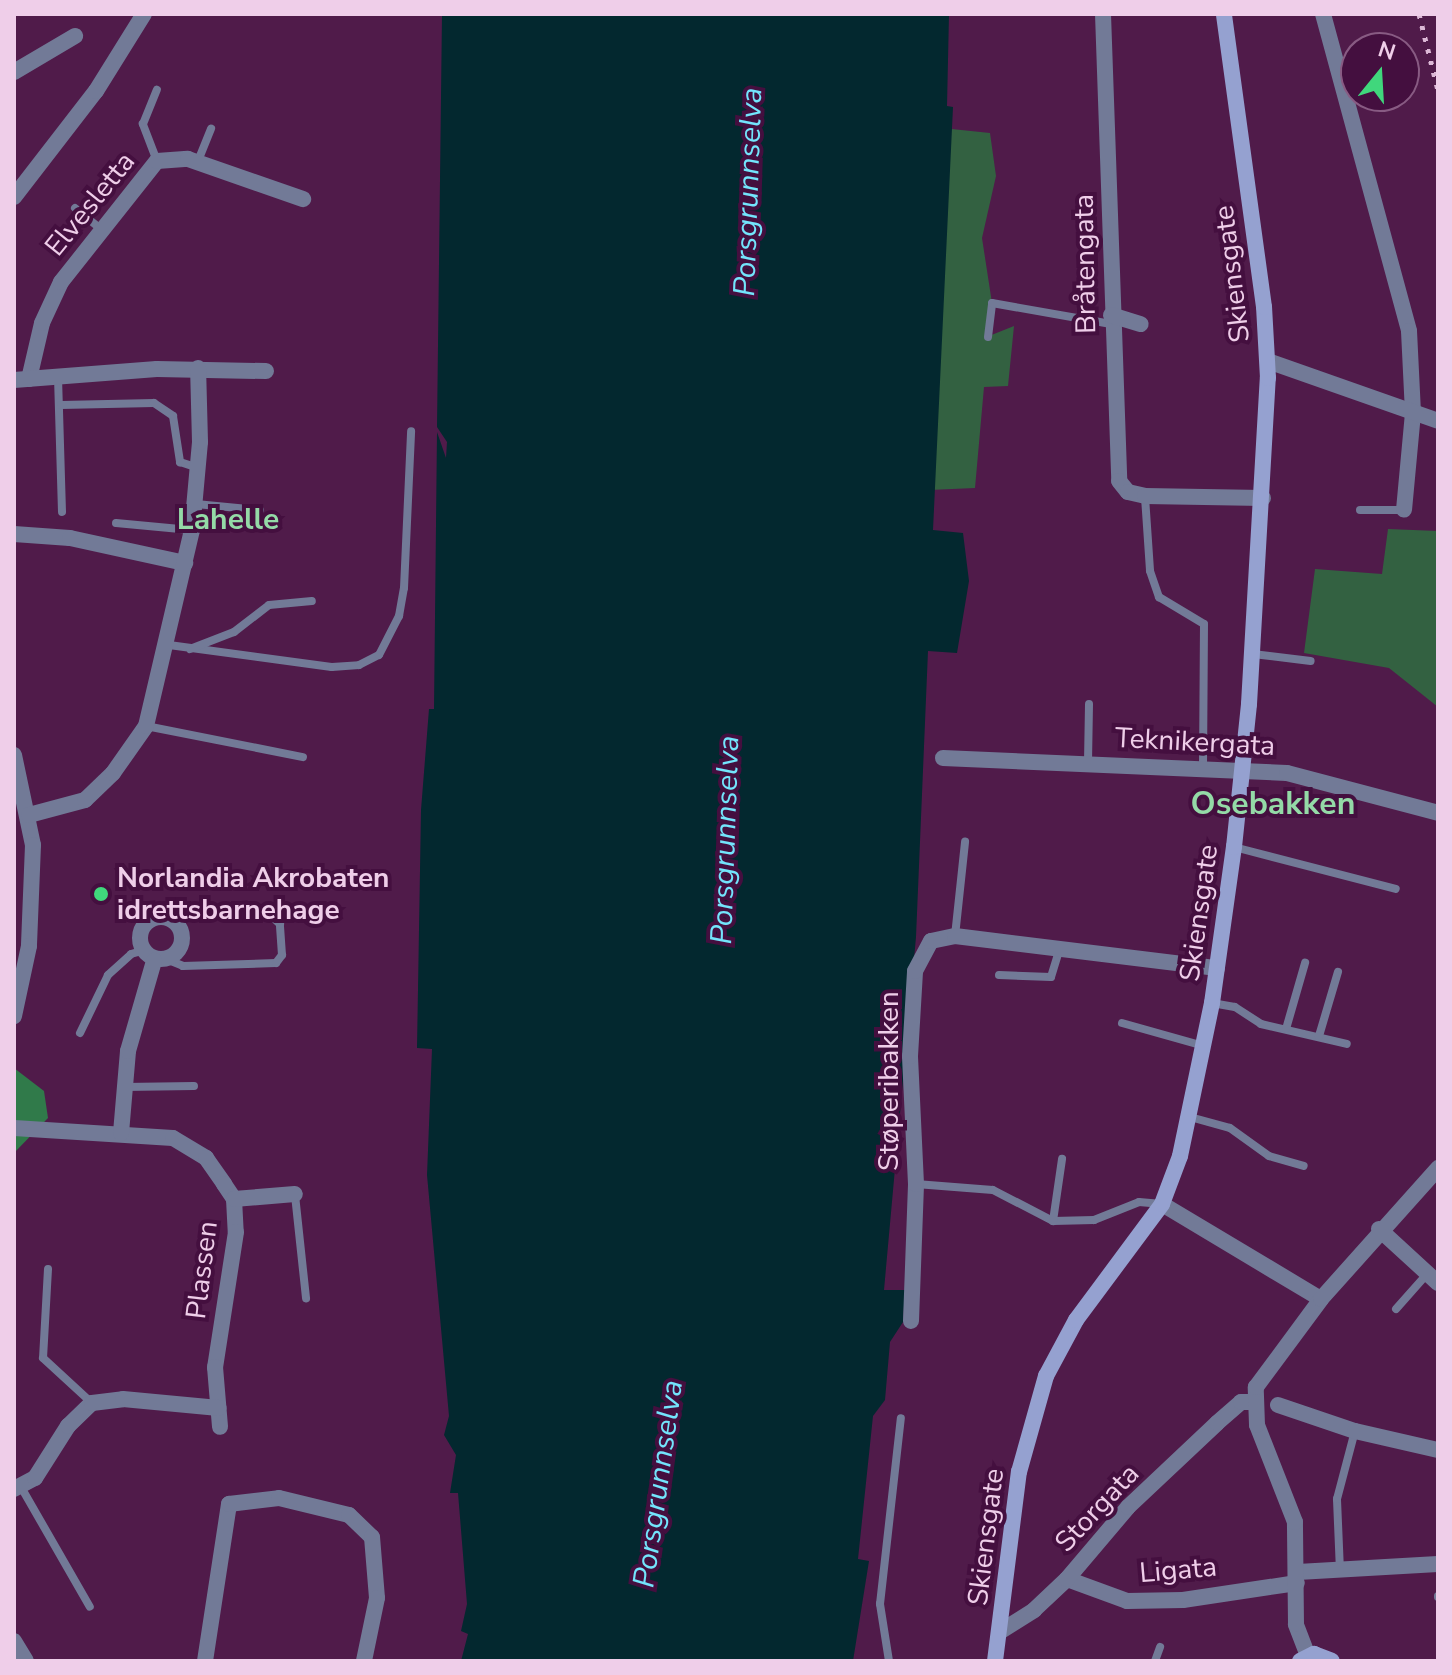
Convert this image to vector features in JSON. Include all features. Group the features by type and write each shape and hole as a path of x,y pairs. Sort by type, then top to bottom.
{"street":[{"path":"14,197 96,91 144,14"},
{"name":"Bråtengata","path":"1103,14 1111,319 1119,481 1128,492 1145,496"},
{"name":"Skiensgate","path":"1001,1631 1019,1472 1046,1376 1076,1320 1162,1204 1190,1117 1212,1003 1234,847 1244,770 1253,654 1268,361 1224,14"},
{"path":"1323,14 1401,295 1412,360 1413,413 1404,510"},
{"path":"14,72 75,36"},
{"name":"Elvesletta","path":"21,380 53,296 157,161 174,157 198,161 303,199"},
{"path":"1111,319 1141,324"},
{"path":"1268,361 1438,421"},
{"path":"21,380 198,368 266,371"},
{"path":"29,815 85,800 113,773 146,726 169,645 196,504 198,368"},
{"path":"1145,496 1263,498"},
{"path":"14,534 70,538 185,563"},
{"path":"14,755 29,815 29,946 14,1016"},
{"name":"Teknikergata","path":"943,758 1203,765 1357,787 1438,813"},
{"path":"121,1133 123,1087 155,957 181,940 176,922 161,916 146,924 141,937 155,957"},
{"path":"955,936 1217,968"},
{"name":"Støperibakken","path":"911,1321 916,1184 910,1056 915,971 931,941 955,936"},
{"path":"14,1128 71,1135 121,1133 186,1144 206,1158 234,1199"},
{"path":"1332,1661 1304,1658 1296,1624 1293,1512 1253,1402 1256,1387 1283,1346 1379,1229 1438,1168"},
{"name":"Plassen","path":"220,1427 215,1367 236,1232 234,1199 295,1194"},
{"path":"1162,1204 1321,1299"},
{"path":"1379,1229 1433,1278"},
{"path":"18,1488 35,1478 68,1426 92,1403 123,1399 219,1408"},
{"name":"Storgata","path":"1001,1631 1034,1610 1067,1579 1114,1523 1241,1402 1253,1402"},
{"path":"1278,1405 1355,1431 1438,1450"},
{"path":"205,1661 229,1504 279,1498 349,1515 372,1537 377,1598 364,1661"},
{"name":"Ligata","path":"1067,1579 1127,1601 1183,1600 1297,1577 1438,1564"},
{"path":"995,1661 1001,1631"},
{"path":"14,1641 26,1661"}],"lane":[{"path":"157,90 143,124 157,161"},
{"path":"198,161 211,128"},
{"path":"75,208 102,230"},
{"path":"988,337 992,303 1111,319"},
{"path":"58,377 62,512"},
{"path":"61,405 154,403 173,416 180,462 198,468"},
{"path":"169,645 188,650 332,667 359,665 379,655 399,616 404,588 411,431"},
{"path":"1145,496 1150,571 1159,597 1204,624 1203,765"},
{"path":"196,504 260,510"},
{"path":"1360,510 1404,510"},
{"path":"116,523 192,530"},
{"path":"188,650 234,632 269,605 312,601"},
{"path":"1253,654 1311,661"},
{"path":"1088,762 1089,704"},
{"path":"146,726 303,757"},
{"path":"955,936 965,842"},
{"path":"1234,847 1396,889"},
{"path":"80,1033 108,975 131,954 155,957 183,966 276,963 282,955 280,924 269,914 190,916 176,922"},
{"path":"999,975 1051,977 1060,948"},
{"path":"1286,1029 1305,963"},
{"path":"1319,1036 1338,972"},
{"path":"1212,1003 1286,1029 1347,1044"},
{"path":"1122,1023 1204,1046"},
{"path":"123,1087 194,1086"},
{"path":"1190,1117 1230,1128 1269,1156 1304,1166"},
{"path":"1053,1221 1062,1159"},
{"path":"916,1184 993,1190 1053,1221 1094,1220 1139,1202 1162,1204"},
{"path":"295,1194 306,1298"},
{"path":"48,1269 43,1358 92,1403"},
{"path":"1396,1309 1433,1278"},
{"path":"889,1661 880,1604 901,1418"},
{"path":"1340,1571 1337,1499 1355,1431"},
{"path":"18,1488 90,1607"},
{"path":"1155,1661 1160,1647"}],"green space":[{"path":"942,128 990,133 996,176 982,238 992,303 989,336 1014,326 1008,386 984,387 975,488 929,490"},
{"path":"1388,529 1438,531 1438,707 1389,668 1304,653 1315,569 1382,574"},
{"path":"14,1068 44,1091 48,1118 14,1153"}],"water":[{"name":"Porsgrunnselva","path":"442,14 949,14 947,106 953,107 933,530 963,533 969,581 957,653 928,651 916,937 884,1290 905,1290 903,1322 890,1342 885,1400 873,1416 858,1559 869,1561 853,1661 461,1661 468,1634 461,1631 467,1604 458,1493 450,1493 456,1455 444,1435 449,1416 427,1175 432,1049 417,1048 421,810 429,709 434,709 437,432 446,458 447,442 437,427"}],"railway":[{"path":"1419,14 1438,90"}],"place":[{"name":"Norlandia Akrobaten idrettsbarnehage","path":"101,894"}],"district":[{"name":"Lahelle","path":"228,520"},
{"name":"Osebakken","path":"1273,804"}]}
